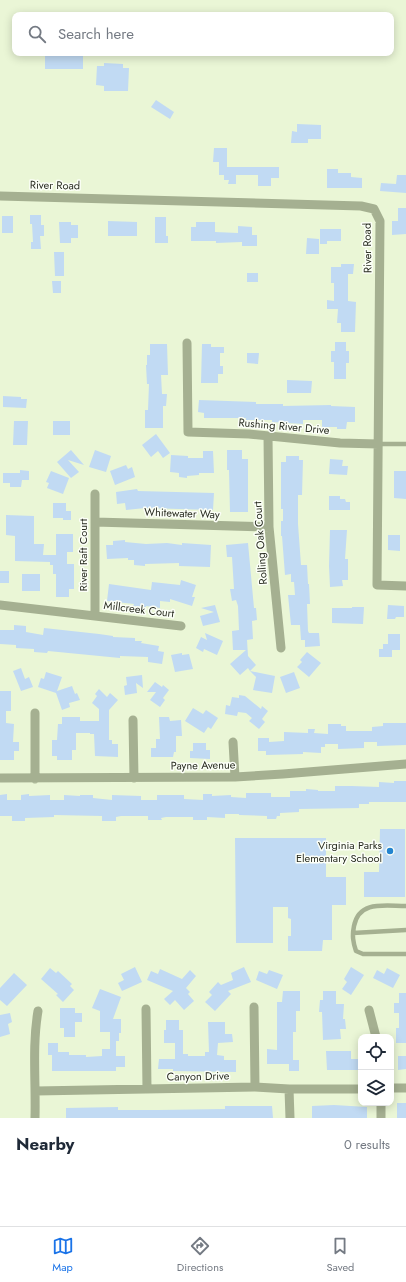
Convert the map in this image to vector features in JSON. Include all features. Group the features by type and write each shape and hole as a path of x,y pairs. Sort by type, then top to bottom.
{"street":[{"name":"River Road","path":"0,196 361,206 374,210 380,221 377,585 406,586"},
{"name":"Rushing River Drive","path":"187,343 188,432 268,436 340,443 378,444"},
{"name":"Rolling Oak Court","path":"268,436 269,527 281,648"},
{"name":"River Raft Court","path":"95,494 95,616"},
{"name":"Whitewater Way","path":"95,522 269,527"},
{"name":"Millcreek Court","path":"0,605 181,626"},
{"path":"35,713 35,779"},
{"path":"133,720 134,778"},
{"path":"233,742 235,777"},
{"name":"Payne Avenue","path":"0,778 235,777 406,764"},
{"path":"254,1007 255,1087"},
{"path":"146,1009 147,1089"},
{"path":"369,1010 375,1034"},
{"path":"35,1118 36,1091 34,1030 38,1011"},
{"name":"Canyon Drive","path":"36,1091 255,1087 289,1089 358,1088"},
{"path":"394,1088 406,1088"},
{"path":"289,1089 290,1118"},
{"path":"381,1106 381,1118"}],"lane":[{"path":"378,444 406,444"},
{"path":"406,906 373,906 364,908 358,916 353,933 353,943 356,951 363,954 406,954"},
{"path":"353,933 406,930"}],"building":[{"path":"45,56 83,56 83,69 45,69"},
{"path":"104,63 123,64 123,68 129,68 128,91 104,91 104,86 96,85 97,66 104,66"},
{"path":"156,100 174,112 170,119 151,107"},
{"path":"297,124 321,125 321,139 308,139 308,143 291,143 292,131 297,132"},
{"path":"214,148 227,148 227,167 279,167 279,178 271,178 271,186 258,186 258,175 236,175 236,184 228,184 229,180 224,180 224,175 219,175 219,162 213,162"},
{"path":"327,169 338,169 338,173 351,173 351,177 362,178 362,188 327,188"},
{"path":"397,175 406,175 406,193 380,191 381,183 396,184"},
{"path":"398,208 406,208 406,234 392,235 392,221 398,221"},
{"path":"30,215 41,215 41,225 44,225 44,236 40,236 41,249 31,249 31,242 33,242"},
{"path":"2,216 13,216 13,233 2,233"},
{"path":"155,217 166,217 166,236 168,236 168,243 155,243"},
{"path":"108,221 137,222 137,236 108,236"},
{"path":"59,222 71,222 71,225 78,225 78,238 71,238 71,243 60,243"},
{"path":"196,222 215,222 215,232 238,233 238,226 252,227 252,235 257,235 257,246 242,246 242,242 216,243 216,241 191,241 191,227 196,227"},
{"path":"320,229 341,229 341,241 327,241 327,244 320,244"},
{"path":"307,238 319,239 319,254 306,254"},
{"path":"54,252 64,252 64,276 55,276"},
{"path":"341,264 354,264 353,274 348,274 348,301 356,302 355,332 341,332 341,323 337,323 338,309 327,309 327,300 334,301 334,283 331,283 331,267 341,267"},
{"path":"247,273 258,273 258,282 247,282"},
{"path":"52,281 61,281 61,293 53,293"},
{"path":"335,342 346,342 346,351 349,351 349,363 346,363 346,379 334,379 334,362 331,362 331,351 335,351"},
{"path":"150,344 167,344 168,375 161,375 162,394 167,394 166,406 163,406 163,428 145,428 145,410 148,410 149,384 147,384 146,365 147,355 150,355"},
{"path":"202,344 211,344 211,347 224,347 224,353 220,353 220,366 223,366 223,374 218,374 218,383 201,383"},
{"path":"247,353 259,353 258,364 247,363"},
{"path":"287,380 312,381 311,393 287,393"},
{"path":"3,396 21,397 21,399 27,399 26,408 3,407"},
{"path":"199,400 256,402 256,404 283,404 283,406 331,405 355,407 355,422 347,422 346,429 337,429 337,427 322,427 322,420 303,420 303,424 272,422 272,420 246,420 246,418 204,418 204,413 198,412"},
{"path":"14,421 28,421 27,445 13,445"},
{"path":"53,421 70,421 70,435 53,435"},
{"path":"156,434 170,453 163,458 158,451 151,457 142,445"},
{"path":"71,450 84,465 68,460 79,472 71,478 57,462"},
{"path":"95,450 111,456 106,472 89,467"},
{"path":"227,450 242,450 242,459 248,459 248,512 230,512"},
{"path":"203,451 213,451 214,473 199,473 199,475 187,476 187,478 179,477 179,473 170,472 171,455 188,456 188,458 203,458"},
{"path":"286,456 299,456 299,460 303,460 302,495 298,495 298,524 301,565 307,565 310,604 307,604 308,631 309,633 319,633 320,646 305,647 305,640 301,640 300,625 291,625 288,595 295,595 294,582 291,582 291,574 285,575 281,536 283,509 281,509 281,462 286,462"},
{"path":"330,459 343,460 342,466 348,466 347,475 329,474"},
{"path":"126,465 128,469 132,467 135,477 115,485 110,471"},
{"path":"20,470 29,471 29,480 22,480 21,487 10,487 10,483 3,483 3,473 20,473"},
{"path":"51,471 69,478 63,494 47,488 49,483 46,482"},
{"path":"394,471 406,471 406,499 394,498"},
{"path":"137,489 138,491 214,493 213,510 145,508 126,510 125,503 117,504 116,492"},
{"path":"329,496 340,496 340,499 345,499 346,502 350,502 350,510 329,510"},
{"path":"53,503 66,503 66,511 71,511 71,520 53,518"},
{"path":"6,515 34,516 34,544 44,544 43,555 56,555 56,534 73,534 73,552 67,552 67,564 74,564 74,589 69,589 69,597 56,597 56,574 53,574 53,565 50,565 50,562 15,561 15,536 6,535"},
{"path":"330,530 347,530 345,559 348,559 348,580 342,580 343,586 330,587"},
{"path":"388,535 400,535 400,551 388,550"},
{"path":"125,540 125,542 146,544 167,543 182,545 182,543 211,545 210,567 179,566 179,563 145,564 145,566 134,565 134,560 128,560 128,558 107,559 106,545 113,545 113,541"},
{"path":"248,543 254,608 256,608 257,620 252,621 253,639 247,640 248,656 256,665 250,671 248,668 240,675 230,664 246,650 233,650 232,631 239,630 238,606 236,600 232,601 230,589 234,589 232,557 227,557 226,545"},
{"path":"0,571 9,571 9,583 0,583"},
{"path":"22,574 40,574 40,591 22,591"},
{"path":"181,580 196,585 192,597 195,597 192,606 170,599 170,602 160,601 160,608 133,606 134,604 107,601 109,584 151,590 152,582 180,585"},
{"path":"215,605 220,622 203,626 200,616 214,612 201,608"},
{"path":"388,605 404,606 404,617 387,619"},
{"path":"364,607 363,624 332,623 332,608"},
{"path":"14,625 26,626 26,632 43,635 44,628 113,637 135,638 135,641 142,641 141,643 159,646 158,651 164,652 162,664 148,662 148,657 120,656 120,658 48,651 47,653 34,652 34,649 16,648 16,645 0,644 0,630 14,630"},
{"path":"205,633 223,641 217,655 204,649 203,652 196,648 201,637 207,640"},
{"path":"388,634 400,634 400,650 392,650 392,657 379,657 379,649 383,649 383,644 388,644"},
{"path":"307,652 321,663 309,677 297,667 302,662 300,660"},
{"path":"182,653 182,655 189,654 193,669 175,672 171,655"},
{"path":"21,668 25,679 29,677 33,687 21,691 13,671"},
{"path":"250,671 275,676 272,693 253,690 256,677"},
{"path":"46,672 62,677 57,691 72,686 75,694 77,693 80,700 69,703 70,707 62,710 56,693 38,687 41,678 44,679"},
{"path":"294,672 300,688 286,693 280,677"},
{"path":"142,675 143,688 136,683 137,693 125,695 124,686 127,685 126,677"},
{"path":"155,682 162,687 163,685 169,690 163,698 165,700 160,707 150,700 156,692 147,692"},
{"path":"99,689 107,697 110,693 118,700 109,710 109,740 112,740 112,744 118,744 118,757 95,756 94,734 76,733 76,750 72,750 72,760 57,760 57,756 52,756 52,740 57,740 58,724 62,724 62,717 80,717 80,721 99,721 99,709 92,703 97,696 95,694"},
{"path":"0,691 11,691 11,711 6,711 6,723 14,724 13,742 19,742 19,751 14,751 14,760 0,760"},
{"path":"239,695 245,696 261,709 262,706 268,711 262,719 265,722 259,729 249,721 252,718 246,713 238,712 237,716 225,714 226,705 230,706 232,697 239,698"},
{"path":"193,708 203,714 206,710 218,718 211,729 208,727 204,733 185,721"},
{"path":"159,717 169,717 170,721 181,720 182,736 176,736 176,752 174,752 173,757 151,757 151,748 156,748 156,739 160,739"},
{"path":"383,723 406,723 406,745 377,746 377,742 364,742 364,748 338,749 338,744 325,744 325,747 321,747 321,753 303,752 303,754 266,755 266,751 258,751 258,738 269,738 269,742 284,741 284,732 308,733 308,729 315,729 314,733 328,734 328,724 341,724 341,726 346,726 346,731 372,731 372,727 383,726"},
{"path":"193,743 206,743 206,750 210,750 210,759 190,758 190,751 193,751"},
{"path":"394,781 406,781 406,802 369,802 369,804 359,804 359,808 299,809 299,812 280,813 280,816 277,816 276,819 267,819 267,816 225,814 225,818 207,817 207,820 193,820 193,817 166,817 161,818 162,820 148,820 148,816 121,816 116,817 116,821 102,821 102,816 54,815 54,817 25,818 25,821 12,821 12,816 0,816 0,795 7,794 7,800 21,800 21,795 29,794 29,796 50,795 50,800 64,800 64,795 93,795 93,798 112,800 112,795 141,796 141,800 157,800 157,795 184,795 184,799 203,800 203,794 212,794 212,796 231,795 231,797 246,798 246,793 271,793 271,797 290,797 290,791 306,791 306,789 335,791 335,786 379,787 379,782 394,783"},
{"path":"380,829 405,829 405,897 364,897 364,872 379,872"},
{"path":"235,838 326,838 326,877 346,877 346,905 332,905 332,940 323,940 322,951 288,951 288,936 291,936 291,919 288,918 288,907 273,907 273,943 236,943"},
{"path":"135,967 142,982 122,991 118,983 124,980 121,974"},
{"path":"244,967 251,982 228,991 231,994 215,1011 205,1002 212,995 209,992 218,982 221,985 233,980 231,973"},
{"path":"351,967 364,975 351,995 342,989 347,982 344,979"},
{"path":"50,968 56,973 58,971 72,984 70,986 74,990 63,1002 56,995 58,994 41,979"},
{"path":"387,968 400,975 393,988 373,978 377,970 384,974"},
{"path":"160,969 182,979 190,970 196,976 186,988 190,992 188,994 194,1001 184,1010 175,1000 170,1005 164,999 173,991 147,980 151,971 158,974"},
{"path":"269,970 283,975 277,989 256,980 259,971 267,974"},
{"path":"14,973 27,985 7,1006 0,1000 0,988"},
{"path":"100,989 121,997 113,1019 121,1019 121,1033 119,1033 119,1041 116,1041 116,1056 125,1056 125,1067 116,1067 116,1071 52,1071 52,1055 48,1055 48,1043 58,1043 58,1052 69,1052 69,1055 86,1055 86,1057 102,1056 102,1049 110,1049 110,1032 100,1032 100,1011 92,1008"},
{"path":"283,991 300,991 300,1011 296,1011 296,1032 293,1032 293,1060 299,1060 299,1071 289,1071 289,1064 267,1064 267,1049 277,1050 277,1002 282,1002"},
{"path":"323,991 336,991 336,1004 344,1004 343,1019 345,1019 346,1029 340,1029 341,1039 323,1040 322,1012 319,1012 320,1000 323,1000"},
{"path":"399,993 406,993 406,1043 396,1043 396,1028 399,1028 399,1013 394,1013 394,1003 399,1003"},
{"path":"60,1008 75,1008 75,1013 82,1013 82,1022 75,1022 75,1037 64,1037 64,1028 60,1028"},
{"path":"10,1013 12,1022 8,1024 10,1034 0,1037 0,1015"},
{"path":"166,1020 179,1020 179,1030 183,1030 183,1054 188,1054 188,1056 205,1056 205,1052 209,1052 208,1022 225,1022 225,1034 232,1034 233,1042 218,1043 217,1055 224,1056 224,1060 236,1060 236,1072 173,1071 173,1069 158,1069 159,1059 175,1059 175,1043 164,1043"},
{"path":"326,1051 351,1051 351,1059 358,1059 358,1070 327,1070"},
{"path":"398,1056 406,1056 406,1069 398,1070"},
{"path":"397,1103 406,1103 406,1118 397,1118"},
{"path":"334,1105 367,1107 367,1118 312,1118 312,1106"},
{"path":"225,1106 272,1106 273,1118 66,1118 66,1108 118,1107 118,1110 158,1110 225,1109"}],"place":[{"name":"Virginia Parks Elementary School","path":"390,851"}]}
